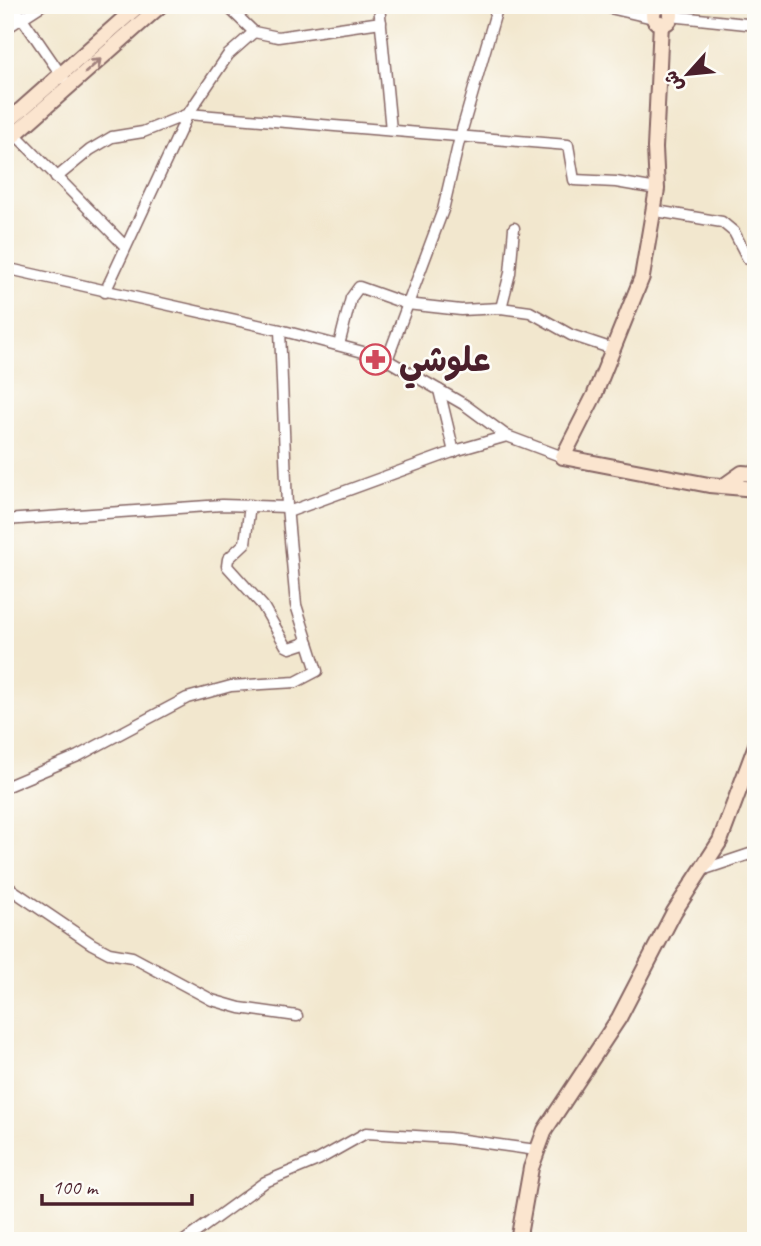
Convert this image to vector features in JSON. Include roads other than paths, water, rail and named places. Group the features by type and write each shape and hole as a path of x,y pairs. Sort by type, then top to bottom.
{"street":[{"path":"13,5 66,81"},
{"path":"5,29 42,5"},
{"path":"125,246 56,178 11,139 139,5"},
{"path":"5,124 66,81 161,5"},
{"path":"226,5 254,32 278,37 381,22"},
{"path":"379,5 391,130"},
{"path":"387,360 443,210 460,137 498,5"},
{"path":"597,5 756,24"},
{"path":"563,457 613,349 642,277 656,211 660,11"},
{"path":"105,292 188,114 228,55 254,32"},
{"path":"56,178 90,150 112,137 143,132 188,114 568,145 575,180 616,182 657,189"},
{"path":"656,211 722,222 734,232 748,259 756,262"},
{"path":"501,308 510,273 514,228"},
{"path":"5,268 280,330 387,360 439,390 506,436 563,457 756,489"},
{"path":"339,345 351,298 359,287 407,304 461,310 501,308 530,312 571,335 613,349"},
{"path":"5,787 78,756 187,698 216,689 296,682 317,671 297,614 288,510 280,330"},
{"path":"439,390 454,452"},
{"path":"5,520 222,505 250,505 288,510 506,436"},
{"path":"725,485 741,473 756,474"},
{"path":"250,505 245,544 228,559 228,566 263,606 286,646 290,648 308,642"},
{"path":"518,1241 536,1150 552,1118 619,1018 674,912 730,822 756,745"},
{"path":"702,870 756,852"},
{"path":"5,884 92,944 109,953 132,957 212,1000 240,1008 297,1016"},
{"path":"184,1241 265,1182 318,1160 366,1133 449,1138 536,1150"}],"place":[{"name":"علوشي","path":"376,360"}]}
